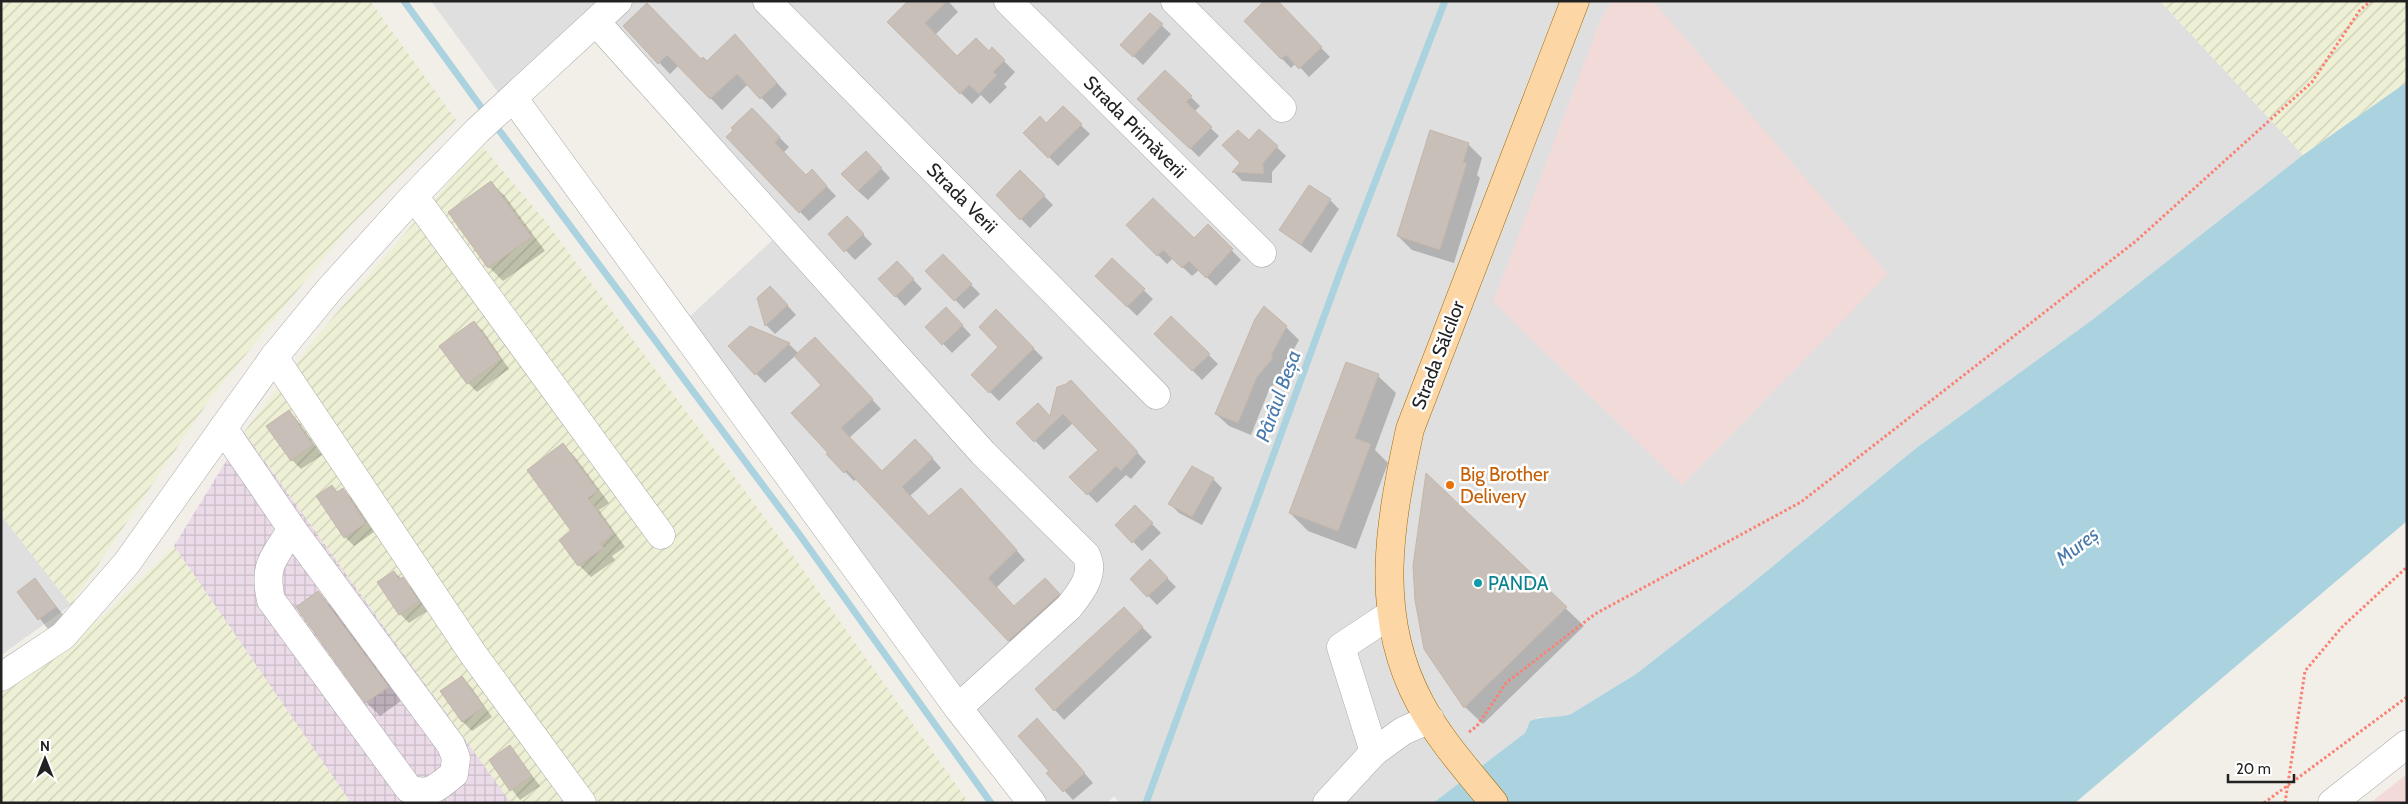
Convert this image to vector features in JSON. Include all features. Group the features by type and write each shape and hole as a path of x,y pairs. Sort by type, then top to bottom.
{"main road":[{"name":"Strada Sălcilor","path":"1494,803 1449,746 1419,702 1398,649 1391,614 1388,579 1394,504 1410,429 1575,1"}],"street":[{"path":"1,677 63,636 126,564 274,357 329,290 414,196 478,130 618,1"},
{"name":"Strada Verii","path":"767,1 1156,395"},
{"name":"Strada Primăverii","path":"1008,1 1262,253"},
{"path":"1175,1 1282,108"},
{"path":"596,22 983,453 1086,555 1090,562 1082,592 958,708"},
{"path":"508,104 958,708 1032,803"},
{"path":"414,196 661,535"},
{"path":"274,357 473,654 582,803"},
{"path":"223,428 292,529 451,745 456,758 454,774 434,790 422,793 409,790 271,600 268,585 268,568 292,529"},
{"path":"1374,752 1341,647 1391,614"},
{"path":"1326,803 1374,752 1403,731 1430,719"},
{"path":"2332,803 2407,744"}],"path":[{"path":"1449,746 1477,726 1506,683 1596,614 1801,502 2136,241 2312,82 2360,10 2371,1"},
{"path":"2285,803 2305,671 2342,627 2407,566"},
{"path":"2264,803 2407,697"}],"shaded area":[{"path":"431,1 2160,1 2303,155 2092,320 1915,449 1745,589 1636,674 1562,718 1538,717 1527,726 1525,733 1433,803 1120,803 1114,796 1107,803 1018,803 687,319 790,224 593,10 500,95"},
{"path":"1612,1 1653,1 1888,274 1682,485 1493,302 1601,19"},
{"path":"244,432 511,803 351,803 174,546"},
{"path":"1,515 71,605 1,655"},
{"path":"2407,774 2407,803 2370,803"}],"green space":[{"path":"1,1 370,1 456,120 348,228 212,396 71,605 1,515"},
{"path":"2160,1 2407,1 2407,82 2303,155"},
{"path":"481,145 546,222 799,564 969,803 511,803 244,432 322,330"},
{"path":"174,546 351,803 1,803 1,692 104,615"}],"water":[{"name":"Mureș","path":"2407,82 2407,521 2075,803 1433,803 1525,733 1530,721 1571,714 1636,674 1745,589 1915,449 2092,320 2303,155"}],"building":[{"path":"908,1 947,1 925,23 957,56 976,38 989,51 992,47 1005,60 993,72 997,75 979,94 969,85 960,94 887,22"},
{"path":"1264,1 1278,1 1322,47 1299,69 1286,55 1281,59 1244,21"},
{"path":"647,3 701,59 703,57 707,61 735,34 777,83 760,99 737,74 710,99 667,55 658,64 623,26"},
{"path":"1150,13 1163,24 1133,57 1120,45"},
{"path":"1165,70 1192,96 1186,102 1212,127 1190,149 1137,99"},
{"path":"1063,106 1082,124 1048,158 1023,133 1040,116 1046,123"},
{"path":"752,108 780,137 775,143 806,175 812,169 827,186 799,213 726,137 733,130 731,128"},
{"path":"1259,129 1278,146 1263,163 1264,174 1232,172 1240,163 1222,145 1238,130 1249,140"},
{"path":"1430,130 1469,143 1463,162 1467,163 1440,250 1397,236"},
{"path":"866,151 882,168 858,191 841,174"},
{"path":"1020,170 1045,195 1020,220 996,195"},
{"path":"491,181 532,237 488,268 448,212"},
{"path":"1309,185 1331,199 1301,245 1279,230"},
{"path":"1153,198 1194,238 1208,224 1233,249 1206,278 1189,261 1182,268 1163,250 1157,256 1126,225"},
{"path":"847,216 864,234 844,252 828,234"},
{"path":"943,254 972,284 954,301 925,271"},
{"path":"1112,258 1145,289 1127,307 1095,276"},
{"path":"897,261 914,279 895,297 878,279"},
{"path":"770,286 788,305 765,326 757,298"},
{"path":"1264,306 1287,326 1271,356 1273,358 1257,377 1238,423 1215,414 1255,319"},
{"path":"946,307 963,325 942,345 925,327"},
{"path":"996,309 1034,348 989,393 971,375 998,347 979,327"},
{"path":"1171,316 1210,354 1192,371 1154,334"},
{"path":"474,321 501,359 467,384 439,346"},
{"path":"750,326 790,343 755,375 728,346"},
{"path":"815,337 873,399 841,428 882,471 915,439 933,458 902,487 929,516 961,488 1017,550 988,578 1014,606 1045,578 1060,594 1008,641 847,470 844,473 791,413 821,385 794,356"},
{"path":"1346,362 1379,374 1355,438 1371,444 1338,531 1289,513"},
{"path":"1071,380 1138,452 1121,471 1116,466 1087,495 1069,477 1098,450 1063,414 1034,442 1016,423 1038,403 1050,416 1057,387"},
{"path":"289,410 313,445 291,461 266,426"},
{"path":"563,443 598,491 588,498 614,534 601,544 604,548 578,566 559,540 571,531 527,470"},
{"path":"1192,466 1214,478 1192,517 1168,504"},
{"name":"PANDA","path":"1426,473 1567,607 1464,708 1424,649 1415,600 1413,566"},
{"path":"332,485 337,492 343,488 366,523 344,538 316,496"},
{"path":"1135,505 1153,523 1132,543 1115,525"},
{"path":"1150,559 1168,578 1147,597 1130,579"},
{"path":"394,571 399,579 403,577 419,601 399,615 377,582"},
{"path":"35,578 56,607 38,620 17,592"},
{"path":"318,591 389,687 365,703 296,607"},
{"path":"1124,607 1143,627 1054,711 1035,689"},
{"path":"462,676 484,707 462,722 440,691"},
{"path":"1037,718 1085,773 1063,792 1046,773 1049,771 1018,736"},
{"path":"510,745 532,776 510,791 489,760"}],"waterway":[{"path":"404,1 486,114"},
{"name":"Pârâul Beșa","path":"1146,803 1341,270 1445,1"},
{"path":"493,122 799,534 991,803"}],"place":[{"name":"Big Brother Delivery","path":"1450,485"},
{"name":"PANDA","path":"1478,583"}]}
